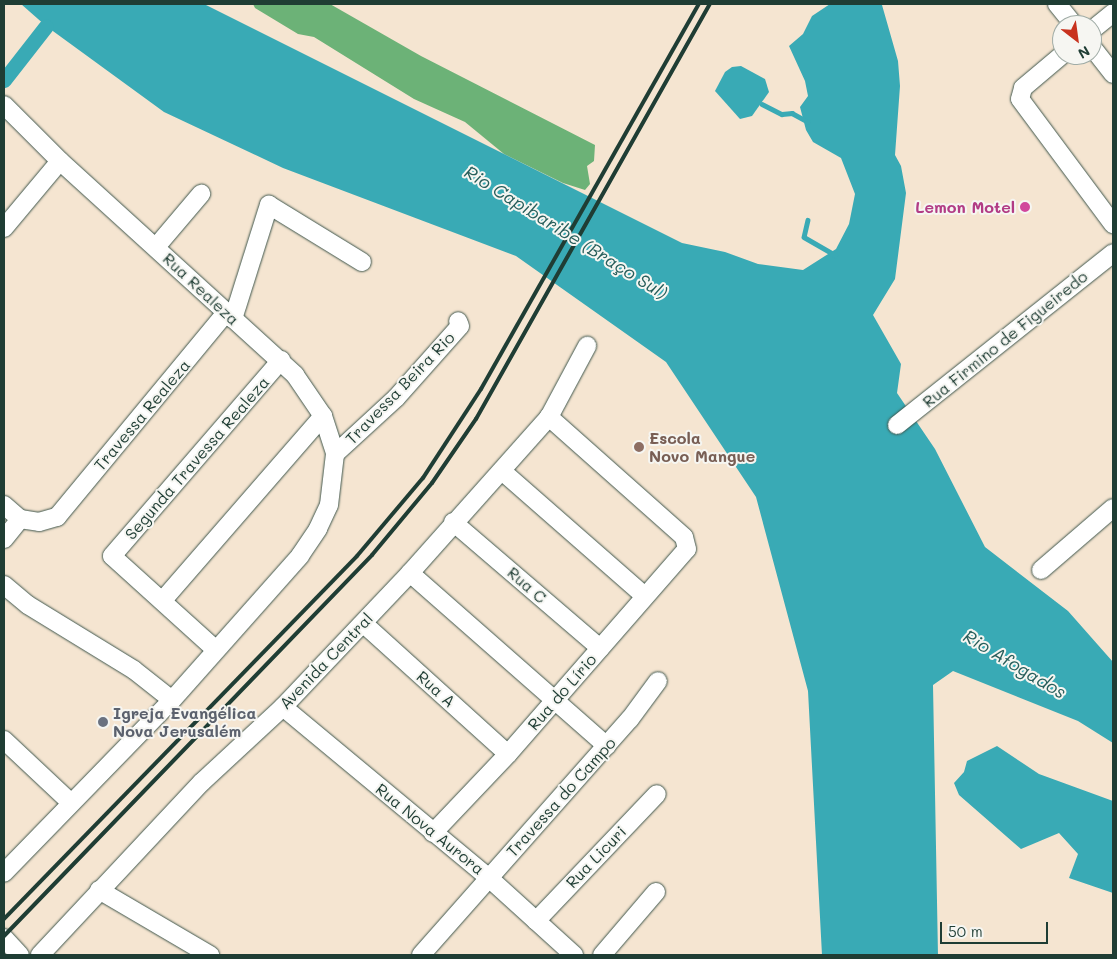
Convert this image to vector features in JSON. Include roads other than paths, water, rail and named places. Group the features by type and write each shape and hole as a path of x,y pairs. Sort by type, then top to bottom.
{"street":[{"path":"1057,4 1066,15"},
{"path":"1102,22 1113,13"},
{"path":"1102,60 1113,74"},
{"path":"1052,63 1023,88 1020,99 1113,224"},
{"name":"Rua Realeza","path":"4,105 60,161 156,247 229,316 281,360 296,375 323,416 335,454 329,505 318,529 300,556 216,650"},
{"path":"6,221 60,161"},
{"path":"156,247 201,194"},
{"path":"229,316 269,205 362,262"},
{"name":"Rua Firmino de Figueiredo","path":"897,425 1113,252"},
{"name":"Travessa Realeza","path":"20,519 39,522 57,517 229,316"},
{"name":"Travessa Beira Rio","path":"335,454 396,398 460,326 458,321"},
{"name":"Avenida Central","path":"40,955 98,890 202,782 283,707 364,624 453,522 502,471 549,417 586,346"},
{"name":"Segunda Travessa Realeza","path":"163,600 112,556 281,360"},
{"path":"4,873 70,802 172,700 216,650 163,600 323,416"},
{"name":"Rua do Lírio","path":"433,833 508,754 687,549 684,537 549,417"},
{"path":"502,471 645,596"},
{"path":"4,505 20,519 4,539"},
{"path":"1041,570 1113,508"},
{"name":"Rua C","path":"453,522 600,648"},
{"path":"410,573 606,746"},
{"path":"4,584 28,605 134,670 172,700"},
{"name":"Rua A","path":"364,624 508,754"},
{"name":"Travessa do Campo","path":"421,955 606,746 658,681"},
{"name":"Rua Nova Aurora","path":"283,707 489,878 574,955"},
{"path":"4,740 70,802"},
{"name":"Rua Licuri","path":"536,921 657,794"},
{"path":"98,890 210,955"},
{"path":"602,955 656,892"},
{"path":"4,938 20,955"}],"water":[{"path":"21,4 204,4 682,243 725,252 758,264 803,270 836,249 849,224 855,194 841,158 813,142 806,130 800,107 808,96 805,81 789,46 803,34 812,16 830,4 882,5 898,61 900,86 895,155 901,166 906,193 895,279 873,315 901,364 897,393 935,449 985,547 1068,611 1113,662 1113,743 1078,721 953,671 933,685 938,955 822,955 808,691 756,497 666,362 516,256 283,168 164,112 46,26"},
{"path":"741,66 765,79 769,92 752,116 740,119 715,91 725,72 732,67"},
{"path":"997,746 1039,774 1113,801 1113,893 1069,878 1078,854 1059,833 1021,849 959,795 954,783 964,772 967,761"}],"waterway":[{"path":"4,80 46,26"},
{"path":"762,104 782,114 792,113 808,122"},
{"path":"808,220 804,237 835,255"}],"railway":[{"path":"4,919 357,556 423,478 481,389 699,4"},
{"path":"4,936 372,555 432,483 476,419 710,4"}],"place":[{"name":"Lemon Motel","path":"1025,207"},
{"name":"Escola Novo Mangue","path":"639,447"},
{"name":"Igreja Evangélica Nova Jerusalém","path":"103,722"}],"water label":[{"name":"Rio Capibaribe (Braço Sul)","path":"566,232"},
{"name":"Rio Afogados","path":"1015,664"}]}
